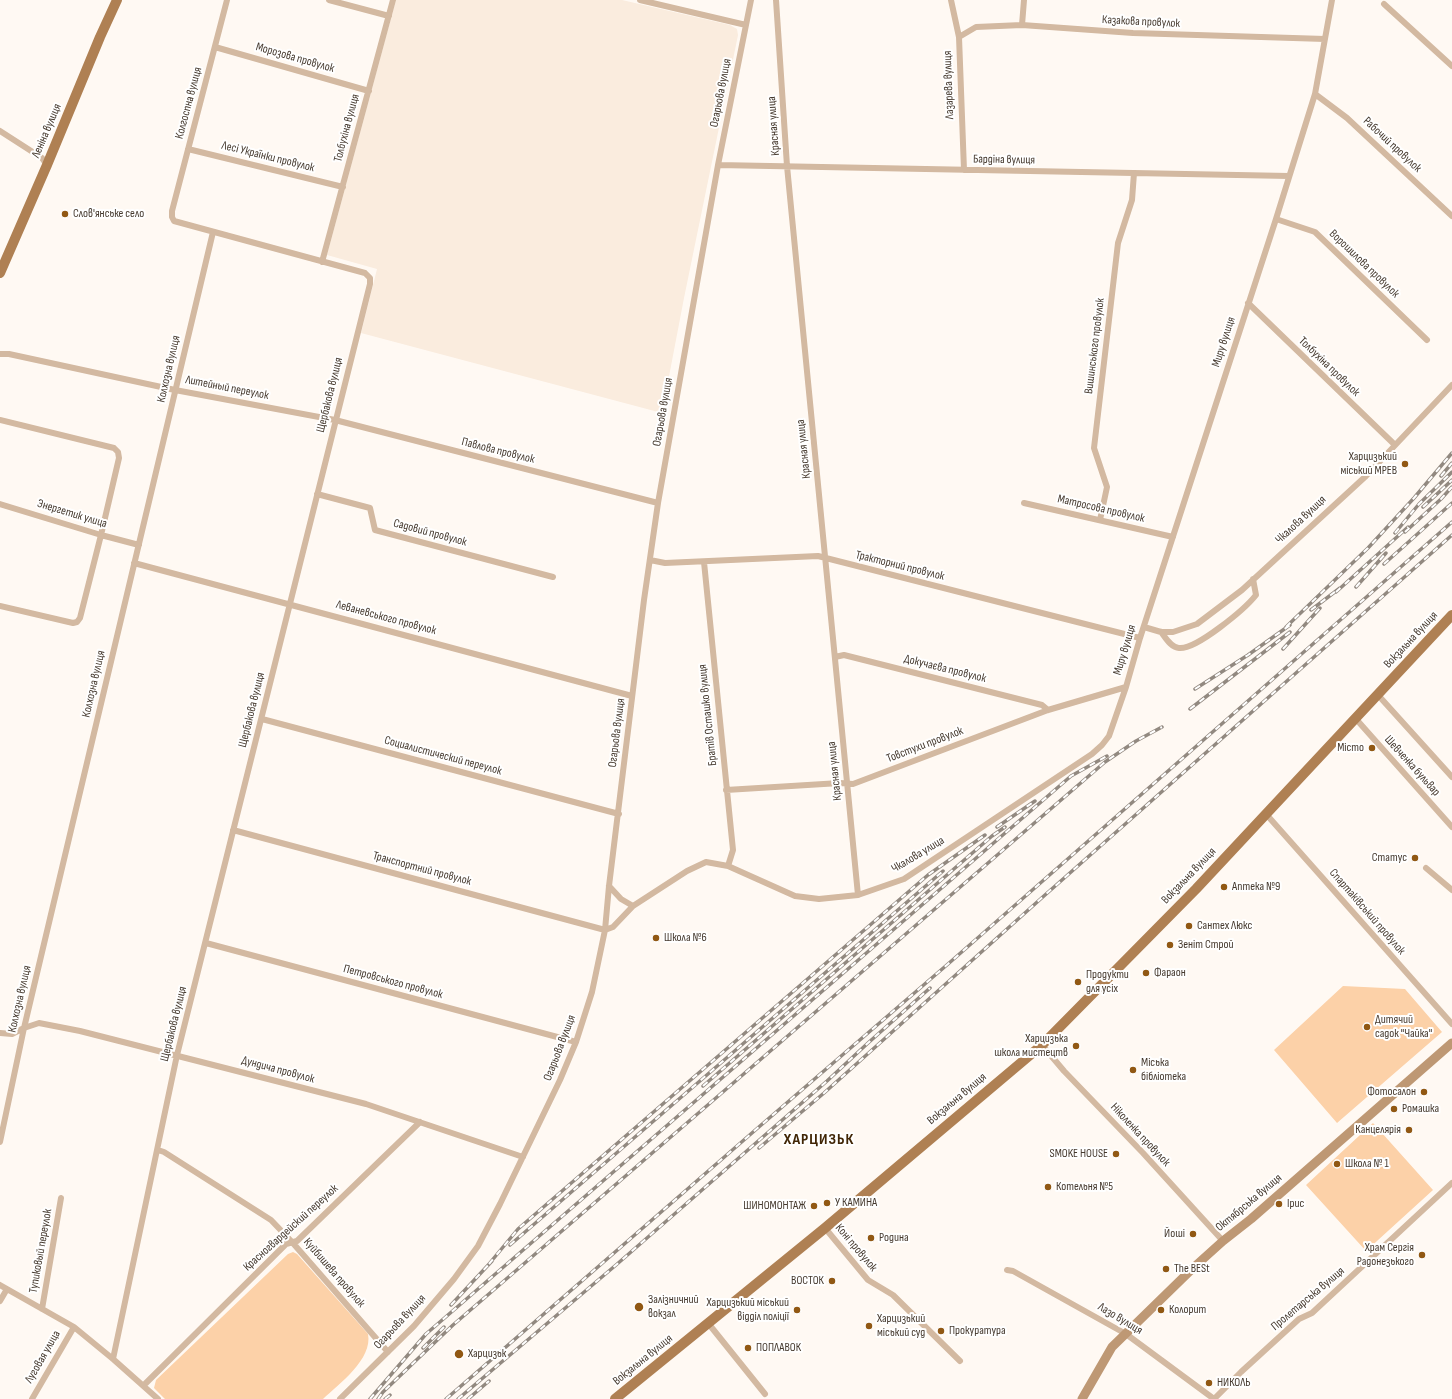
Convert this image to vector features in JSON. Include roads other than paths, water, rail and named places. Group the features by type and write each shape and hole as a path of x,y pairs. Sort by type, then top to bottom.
{"main road":[{"name":"Леніна вулиця","path":"0,273 117,0"},
{"name":"Вокзальна вулиця","path":"615,1399 825,1228 1042,1045 1196,889 1452,615"},
{"name":"Октябрська вулиця","path":"1082,1399 1112,1347 1156,1303 1224,1241 1452,1043"}],"street":[{"name":"Колгоспна вулиця","path":"172,211 227,0"},
{"path":"329,0 389,16"},
{"name":"Толбухіна вулиця","path":"322,262 393,0"},
{"path":"640,0 746,25"},
{"name":"Огарьова вулиця","path":"340,1399 414,1326 449,1285 478,1246 560,1080 576,1042 592,992 605,930 632,696 658,503 718,165 751,0"},
{"name":"Красная улица","path":"776,0 787,166 858,895"},
{"name":"Лазарева вулиця","path":"951,0 959,37 964,170"},
{"path":"1022,25 1024,0"},
{"name":"Миру вулиця","path":"1126,687 1140,638 1315,94 1332,0"},
{"path":"1384,4 1452,66"},
{"name":"Казакова провулок","path":"959,37 976,27 1022,25 1133,34 1325,39"},
{"name":"Морозова провулок","path":"215,47 369,91"},
{"name":"Рабочий провулок","path":"1315,94 1347,118 1452,216"},
{"path":"0,132 42,158 47,165"},
{"name":"Лесі Українки провулок","path":"188,148 343,188"},
{"name":"Бардіна вулиця","path":"718,165 1289,176"},
{"name":"Вишинського провулок","path":"1100,520 1107,487 1094,448 1118,243 1132,200 1134,173"},
{"name":"Щербакова вулиця","path":"113,1359 177,1055 262,718 334,420 370,284 370,278 365,273 174,221 172,211"},
{"name":"Ворошилова провулок","path":"1276,219 1315,232 1427,340"},
{"name":"Колхозна вулиця","path":"0,1142 24,1028 213,232"},
{"name":"Толбухіна провулок","path":"1248,304 1395,445"},
{"name":"Литейный переулок","path":"0,354 8,354 176,390 334,420"},
{"name":"Чкалова вулиця","path":"1144,627 1161,632 1172,632 1197,624 1242,590 1366,476 1452,385"},
{"path":"0,420 114,448 118,452 119,458 80,618 77,622 73,623 0,606"},
{"name":"Павлова провулок","path":"334,420 658,503"},
{"name":"Садовий провулок","path":"317,494 370,508 375,530 553,577"},
{"name":"Матросова провулок","path":"1024,502 1173,537"},
{"name":"Энергетик улица","path":"0,504 139,545"},
{"name":"Тракторний провулок","path":"650,560 665,563 818,556 1140,638"},
{"name":"Братів Осташко вулиця","path":"704,562 733,850 728,866"},
{"name":"Леваневського провулок","path":"134,563 632,696"},
{"path":"1161,632 1170,644 1180,648 1190,645 1203,638 1224,624 1250,602 1256,595 1253,580"},
{"name":"Докучаєва провулок","path":"835,657 844,655 1042,705 1048,710"},
{"name":"Товстухи провулок","path":"726,790 854,784 1048,710 1126,687"},
{"name":"Чкалова улица","path":"605,930 613,927 633,906 687,871 706,862 728,866 794,896 819,899 858,895 904,879 1092,754 1109,736 1126,687"},
{"name":"Шевченка бульвар","path":"1378,695 1452,777"},
{"name":"Социалистический переулок","path":"262,718 618,814"},
{"name":"Шевченка бульвар","path":"1356,719 1452,827"},
{"name":"Спартаківський провулок","path":"1266,814 1452,1024"},
{"name":"Транспортний провулок","path":"233,830 605,930"},
{"path":"1426,868 1440,882 1452,890"},
{"path":"609,886 621,899 633,906"},
{"name":"Петровського провулок","path":"206,943 576,1042"},
{"name":"Дундича провулок","path":"0,1033 12,1034 39,1023 80,1031 366,1104 523,1157"},
{"name":"Ніколенка провулок","path":"1042,1045 1064,1071 1143,1153 1224,1241"},
{"name":"Красногвардейский переулок","path":"144,1385 286,1244 297,1241 420,1122"},
{"name":"Куйбишева провулок","path":"158,1150 164,1152 271,1220 388,1352"},
{"name":"Пролетарська вулиця","path":"1214,1399 1299,1319 1312,1313 1452,1183"},
{"name":"Тупиковый переулок","path":"42,1309 61,1198"},
{"name":"Коні провулок","path":"825,1228 868,1280 893,1295 960,1361"},
{"name":"Лазо вулиця","path":"1007,1270 1126,1334 1214,1399"},
{"path":"0,1285 74,1327 144,1385 158,1399"},
{"path":"0,1301 7,1289"},
{"path":"708,1324 765,1394"},
{"name":"Луговая улица","path":"32,1399 74,1327"}],"railway":[{"path":"1286,627 1368,548 1414,498 1452,453"},
{"path":"1441,476 1452,463"},
{"path":"1395,533 1419,504 1452,472"},
{"path":"1423,507 1452,480"},
{"path":"1405,532 1452,487"},
{"path":"1384,564 1452,503"},
{"path":"446,1399 948,964 1452,522"},
{"path":"1336,592 1408,527"},
{"path":"759,1148 824,1093 1045,895 1452,535"},
{"path":"1356,587 1386,553"},
{"path":"1311,610 1340,588"},
{"path":"1283,649 1320,608"},
{"path":"1195,689 1248,655 1290,625"},
{"path":"1190,709 1290,632"},
{"path":"378,1399 383,1392 453,1325 1105,762 1136,741 1162,727"},
{"path":"370,1399 426,1334 1071,776 1107,756"},
{"path":"997,827 1035,801"},
{"path":"703,1086 992,836 1005,827"},
{"path":"489,1264 518,1229 928,875 985,835"},
{"path":"510,1245 943,871"},
{"path":"458,1399 616,1265 827,1081 930,988"},
{"path":"451,1305 492,1261"},
{"path":"423,1348 444,1327"},
{"path":"468,1399 489,1381"},
{"path":"385,1399 390,1395"}],"place":[{"name":"Слов'янське село","path":"65,214"},
{"name":"Харцизький міський МРЕВ","path":"1405,464"},
{"name":"Місто","path":"1372,748"},
{"name":"Статус","path":"1415,858"},
{"name":"Аптека №9","path":"1224,887"},
{"name":"Сантех Люкс","path":"1189,926"},
{"name":"Школа №6","path":"656,938"},
{"name":"Зеніт Строй","path":"1170,945"},
{"name":"Фараон","path":"1146,973"},
{"name":"Продукти для усіх","path":"1078,982"},
{"name":"Дитячий садок \"Чайка\"","path":"1367,1027"},
{"name":"Харцизька школа мистецтв","path":"1076,1046"},
{"name":"Міська бібліотека","path":"1133,1070"},
{"name":"Фотосалон","path":"1424,1092"},
{"name":"Ромашка","path":"1394,1109"},
{"name":"Канцелярія","path":"1409,1130"},
{"name":"SMOKE HOUSE","path":"1116,1154"},
{"name":"Школа № 1","path":"1337,1164"},
{"name":"Котельня №5","path":"1048,1187"},
{"name":"У КАМИНА","path":"827,1203"},
{"name":"Ірис","path":"1279,1204"},
{"name":"ШИНОМОНТАЖ","path":"814,1206"},
{"name":"Йоші","path":"1193,1234"},
{"name":"Родина","path":"871,1238"},
{"name":"Храм Сергія Радонезького","path":"1422,1255"},
{"name":"The BESt","path":"1166,1269"},
{"name":"ВОСТОК","path":"832,1281"},
{"name":"Залізничний вокзал","path":"639,1307"},
{"name":"Харцизький міський відділ поліції","path":"797,1310"},
{"name":"Колорит","path":"1161,1310"},
{"name":"Харцизький міський суд","path":"869,1326"},
{"name":"Прокуратура","path":"941,1331"},
{"name":"ПОПЛАВОК","path":"748,1348"},
{"name":"Харцизьк","path":"459,1354"},
{"name":"НИКОЛЬ","path":"1209,1383"}],"district":[{"name":"ХАРЦИЗЬК","path":"819,1140"}]}
